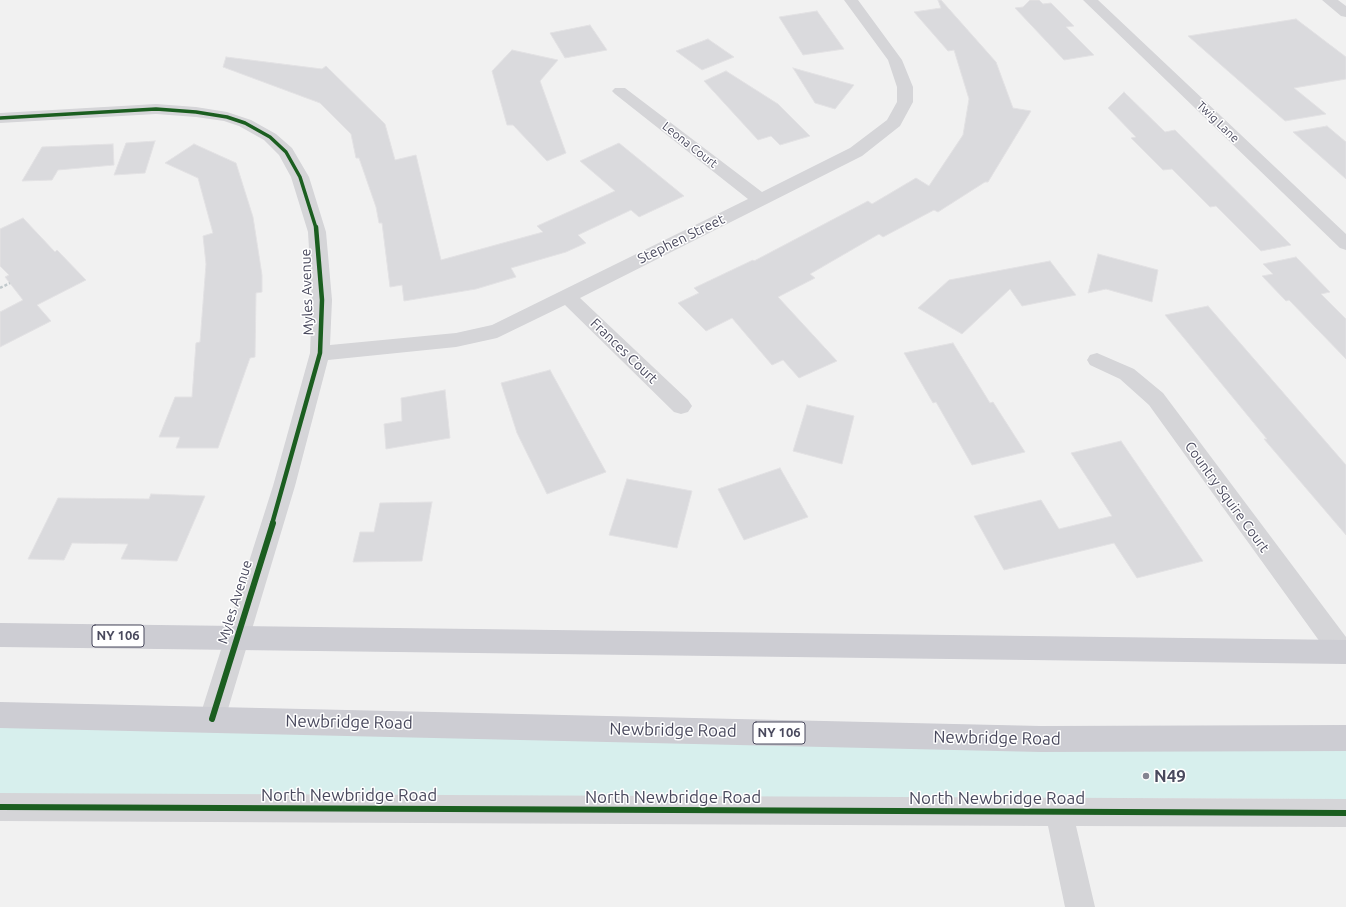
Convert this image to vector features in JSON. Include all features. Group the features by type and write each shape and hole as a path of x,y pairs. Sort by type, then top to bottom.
{"main road":[{"name":"NY 106","path":"0,635 1344,652"},
{"name":"Newbridge Road","path":"0,715 1041,739 1346,738"}],"street":[{"name":"Stephen Street","path":"320,353 415,346 481,336 513,324 856,152 880,136 894,122 905,102 905,87 895,60 851,0"},
{"name":"Twig Lane","path":"1090,0 1346,244"},
{"path":"1329,0 1346,13"},
{"name":"Leona Court","path":"620,90 761,200"},
{"name":"Myles Avenue","path":"0,118 156,109 196,112 226,117 245,123 270,137 286,152 300,177 317,232 322,300 320,353 284,486 212,719"},
{"path":"1324,223 1346,221"},
{"name":"Frances Court","path":"567,296 681,406"},
{"name":"Country Squire Court","path":"1097,360 1127,374 1156,399 1344,652"},
{"name":"North Newbridge Road","path":"0,807 1059,813 1346,813"},
{"path":"1059,813 1080,907"}],"path":[{"path":"0,288 10,284"}],"shaded area":[{"path":"0,722 1346,744 1346,799 0,795"}],"building":[{"path":"938,0 941,0 996,62 1013,108 1031,111 988,182 985,182 938,212 934,210 883,237 879,234 810,274 815,278 778,297 837,361 799,378 783,360 772,365 732,318 706,331 678,303 699,293 694,288 753,260 754,261 868,201 872,204 916,178 929,186 963,135 969,99 954,50 948,51 914,12 941,8"},
{"path":"1030,0 1039,0 1043,4 1051,3 1074,26 1066,27 1094,55 1064,60 1015,8 1023,7"},
{"path":"817,11 844,49 803,55 779,17"},
{"path":"1296,19 1346,57 1346,79 1294,88 1326,114 1285,121 1188,36"},
{"path":"590,25 607,50 565,58 550,33"},
{"path":"708,39 734,57 702,70 676,51"},
{"path":"512,50 558,60 540,81 566,153 547,161 513,125 507,125 492,71"},
{"path":"226,57 322,69 326,66 385,124 395,160 416,155 441,260 543,232 537,226 615,191 580,161 619,143 684,196 639,217 631,210 578,235 586,243 566,252 511,268 516,277 476,289 404,301 402,285 390,287 382,223 379,223 376,207 359,158 356,158 351,134 320,103 223,67"},
{"path":"793,68 854,85 835,109 815,103"},
{"path":"726,71 778,104 810,136 780,145 771,136 758,140 704,81"},
{"path":"1124,92 1165,132 1175,130 1291,245 1261,251 1216,206 1210,207 1172,169 1163,170 1131,138 1136,137 1108,108"},
{"path":"1327,126 1346,142 1346,179 1293,132"},
{"path":"155,141 145,173 114,175 126,143"},
{"path":"113,144 114,165 58,170 52,180 22,181 42,147"},
{"path":"194,144 236,163 253,217 262,275 262,292 256,293 255,357 250,358 218,448 176,448 180,437 159,437 175,397 192,397 196,343 200,342 206,264 203,236 213,233 198,178 165,163"},
{"path":"23,218 55,252 57,250 86,280 37,305 51,321 0,347 0,312 23,300 5,277 9,275 0,266 0,229"},
{"path":"1098,254 1158,270 1152,302 1106,289 1088,293"},
{"path":"1296,257 1330,292 1321,294 1346,319 1346,359 1289,300 1286,301 1262,276 1273,274 1263,264"},
{"path":"1050,261 1076,295 1022,306 1010,289 962,334 918,308 949,280"},
{"path":"1208,306 1346,465 1346,535 1264,439 1267,439 1165,315"},
{"path":"953,343 990,403 993,402 1025,452 972,465 936,402 933,403 904,353"},
{"path":"550,370 606,472 547,494 517,433 501,383"},
{"path":"445,390 450,438 386,449 384,424 402,421 401,398"},
{"path":"807,405 854,416 842,464 793,451"},
{"path":"1121,441 1203,561 1137,578 1114,543 1004,570 974,516 1041,500 1059,529 1112,516 1071,453"},
{"path":"780,468 808,517 744,540 718,489"},
{"path":"627,479 692,491 677,548 609,535"},
{"path":"151,494 205,496 177,561 121,559 128,544 72,543 64,560 28,559 58,498 149,499"},
{"path":"432,502 422,561 353,562 360,532 374,532 380,503"}],"cycle path":[{"path":"0,118 156,109 196,112 227,117 245,123 270,137 286,152 300,177 317,232 322,300 320,353 284,486 212,719"},
{"path":"0,807 1346,813"}],"place":[{"name":"N49","path":"1146,776"}]}
